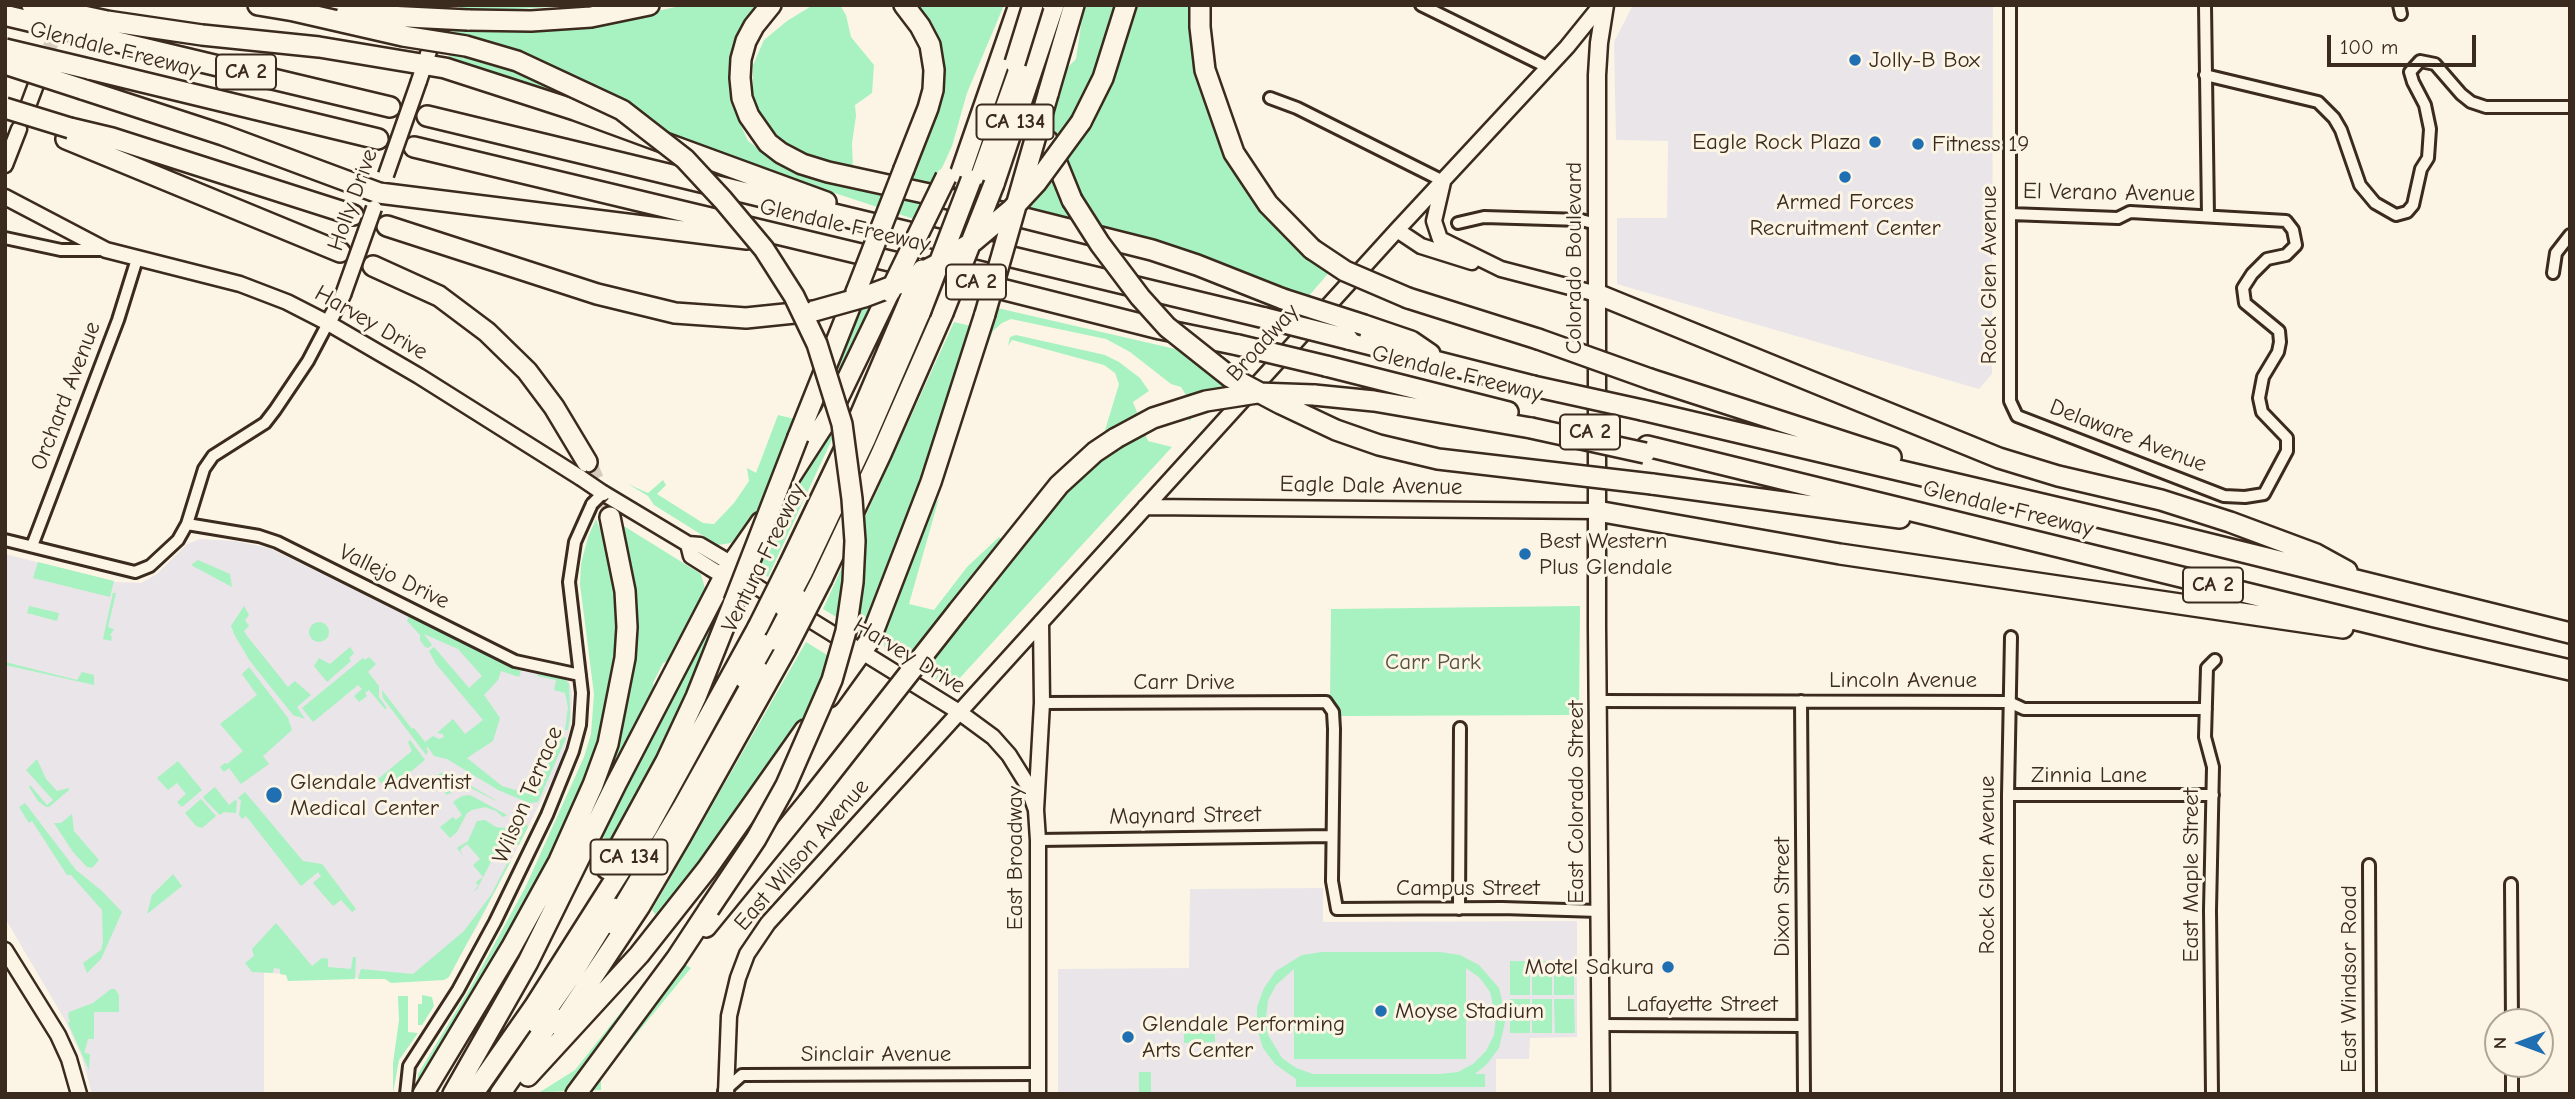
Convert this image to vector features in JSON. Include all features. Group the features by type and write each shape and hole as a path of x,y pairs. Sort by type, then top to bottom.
{"highway":[{"path":"32,5 104,29 202,35 319,47 432,39 445,68 575,110 902,230"},
{"path":"258,5 403,36 466,46 517,61 622,110 685,159 756,239 794,296 817,344 842,424 855,541 853,582 846,631 832,680 786,785 713,913"},
{"path":"294,11 531,21 591,17 649,5"},
{"path":"771,5 746,41 740,78 742,98 749,116 768,143 781,153 802,164 828,172 929,194 1152,250 1283,299 1411,341 1446,363"},
{"path":"534,1007 666,761 696,697 928,108 933,90 934,70 930,45 904,5"},
{"name":"CA 134","path":"970,180 970,150 1019,5"},
{"path":"970,180 1033,5"},
{"path":"492,1086 527,962 616,784 728,569 830,415 888,295 970,180 1042,5"},
{"name":"Ventura Freeway","path":"492,1086 534,1007 772,638 806,572 881,454 970,180 1054,5"},
{"path":"492,1086 656,934 707,869 870,640 931,482 985,314 1074,5"},
{"path":"387,226 597,294 675,313 746,318 775,317 845,303 892,287 934,266 974,241 1012,209 1037,182 1081,122 1110,60 1126,5"},
{"path":"1200,5 1205,70 1234,153 1268,204 1312,249 1345,271 1408,298 2008,496"},
{"name":"Glendale Freeway","path":"7,16 104,29 390,107"},
{"name":"Glendale Freeway","path":"5,49 377,139"},
{"path":"5,64 223,135 380,192 712,234 894,262"},
{"path":"5,108 340,252"},
{"path":"5,114 68,134 112,138 353,215"},
{"name":"Glendale Freeway","path":"427,116 1265,318 1534,386 2008,496 2570,632"},
{"path":"1048,141 1072,200 1100,244 1140,297 1167,327 1230,377 1336,430 1378,445 1438,459 1652,484 1996,532"},
{"name":"Glendale Freeway","path":"414,148 894,262 1160,329 1326,366 1532,423 1756,472 2570,670"},
{"name":"Ventura Freeway","path":"492,1086 640,906 726,760 772,638 806,572 856,425 926,309 970,180"},
{"path":"373,266 439,296 487,332 527,371 554,407 584,470"},
{"path":"1598,293 1998,458 2058,476 2161,500 2230,522 2316,554 2373,585"},
{"path":"576,1094 713,913 1059,485 1094,452 1153,418 1206,401 1257,393 1314,394 1532,423"},
{"path":"429,1086 559,861 608,744 619,698 627,627 614,510"},
{"path":"1598,511 1839,554 2305,623 2430,638"},
{"path":"492,1086 574,971 667,819 772,638"}],"main road":[{"name":"Broadway","path":"959,712 1603,5"},
{"name":"Colorado Boulevard","path":"1598,511 1598,62 1603,5"},
{"name":"Holly Drive","path":"328,323 344,295 432,39"},
{"path":"27,106 37,82"},
{"path":"5,165 19,129"},
{"path":"1443,181 1434,221 1440,239 1501,269"},
{"name":"Harvey Drive","path":"5,197 106,250 240,284 287,302 584,470 614,510 688,544 700,545 727,561 728,569 959,712 993,737 1009,755 1027,784 1036,810"},
{"path":"1397,230 1421,246 1598,293"},
{"name":"Eagle Dale Avenue","path":"1144,508 1598,511"},
{"name":"East Colorado Street","path":"1598,511 1601,1094"},
{"name":"East Broadway","path":"1038,1094 1036,810 1042,703 1041,622"},
{"name":"East Wilson Avenue","path":"724,1092 729,1016 747,954 768,923 959,712"},
{"path":"5,950 58,1035 69,1059 79,1094"}],"street":[{"path":"1421,5 1547,67"},
{"name":"Rock Glen Avenue","path":"2010,5 2010,401 2017,416"},
{"path":"2205,5 2208,216"},
{"path":"2206,75 2318,102 2334,118 2341,130 2360,185 2375,203 2396,215 2407,212 2413,205 2421,169 2428,158 2430,129 2426,105 2410,72 2420,61 2435,64 2460,94 2471,102 2486,107 2570,107"},
{"path":"1270,99 1297,108 1443,181"},
{"name":"El Verano Avenue","path":"2010,214 2118,218 2130,212 2208,216 2286,221 2293,230 2296,245 2286,255 2267,259 2243,288 2245,303 2279,331 2278,352 2263,377 2259,398 2262,412 2287,438 2287,451 2264,494 2224,496"},
{"path":"1458,223 1484,217 1581,220 1597,224"},
{"path":"2553,273 2557,253 2570,235"},
{"path":"5,238 61,250 106,250"},
{"name":"Orchard Avenue","path":"32,546 118,320 137,259"},
{"name":"Holly Drive","path":"187,524 204,469 213,456 265,423 308,361 328,323"},
{"name":"Delaware Avenue","path":"2017,416 2224,496"},
{"name":"Wilson Terrace","path":"406,1094 409,1066 458,990 495,922 554,798 573,751 580,725 580,675 569,582 575,542 592,505 603,493"},
{"path":"5,540 135,572 150,566 178,540 187,524"},
{"name":"Vallejo Drive","path":"187,524 259,536 277,542 515,661 580,675"},
{"name":"Rock Glen Avenue","path":"2008,1094 2011,636"},
{"name":"East Maple Street","path":"2213,1094 2210,910 2213,767 2206,737 2206,709 2207,668 2215,660"},
{"name":"Lincoln Avenue","path":"1598,701 2009,702 2024,709 2206,709"},
{"name":"Dixon Street","path":"1801,701 1804,1094"},
{"name":"Carr Drive","path":"1042,703 1326,702 1333,712 1334,729 1332,836"},
{"path":"1459,909 1460,728"},
{"name":"Zinnia Lane","path":"2008,795 2213,795"},
{"name":"Campus Street","path":"1332,836 1332,881 1337,909 1599,911"},
{"name":"Maynard Street","path":"1038,840 1332,836"},
{"name":"East Windsor Road","path":"2370,865 2370,1094"},
{"path":"2511,884 2512,1008"},
{"name":"Lafayette Street","path":"1601,1025 1803,1026"},
{"name":"Sinclair Avenue","path":"724,1092 745,1075 1038,1074"}],"shaded area":[{"path":"1633,5 1993,5 1992,374 1979,389 1617,284 1617,218 1667,218 1668,141 1616,140 1614,42"},
{"name":"Glendale Adventist Medical Center","path":"200,539 235,541 269,548 519,671 564,676 569,681 572,693 571,725 560,764 478,925 447,977 313,978 264,972 264,1094 92,1094 82,1057 66,1022 5,918 5,554 116,582 141,583 157,574 187,544"},
{"path":"1323,888 1323,922 1577,921 1577,1037 1530,1038 1529,1059 1496,1059 1496,1094 1058,1094 1058,969 1189,968 1190,889"}],"green space":[{"path":"460,5 591,5 461,12"},
{"path":"685,5 759,5 752,12 730,55 730,101 748,141 783,167 809,176 925,204 917,220 688,145 454,63 448,54 454,27 605,22"},
{"path":"813,5 840,5 846,15 851,37 874,65 872,93 855,105 853,171 803,158 779,139 762,120 753,95 753,65 764,40"},
{"path":"910,5 1004,5 967,93 952,146 931,192 904,186 940,81"},
{"path":"1084,5 1116,5 1092,78 1072,117 1085,126 1132,5 1194,5 1199,86 1221,146 1250,198 1287,237 1332,269 1307,298 1105,234 1073,178 1049,120 1063,72 1076,59"},
{"path":"1042,139 1083,228 1021,212"},
{"path":"863,293 880,298 822,415 819,413 814,428 811,427"},
{"path":"993,307 1244,367 1200,414 1194,414 1190,421 1185,416 1187,397 1181,387 1171,384 1130,352 1106,339 1011,319 993,331 966,401"},
{"path":"954,322 971,326 932,460 861,632 823,609"},
{"path":"1016,335 1105,355 1119,362 1140,378 1149,391 1133,402 1148,441 1172,447 958,680 941,683 885,649 881,633 920,527 939,498 909,604 934,610 967,567 999,537 1003,540 1056,503 1091,469 1124,445 1117,431 1103,437 1119,384 1115,373 1104,365 1012,340 1008,346 1010,337"},
{"path":"874,336 879,338 768,577 743,559 793,491"},
{"path":"778,415 799,420 780,481 731,543 718,545 654,505 648,496 628,484 648,493 663,480 666,485 657,494 703,523 714,524 734,503 749,481 747,468 756,473"},
{"path":"596,519 608,549 618,600 618,663 593,767 550,859 496,958 417,1087 418,1074 472,985 525,888 584,757 591,734 594,694 580,584 581,564"},
{"path":"619,523 701,574 706,592 672,659 663,663 653,683 655,693 517,966 511,963 621,722"},
{"path":"198,560 230,574 232,587 191,565"},
{"path":"38,562 114,581 110,597 33,578"},
{"path":"113,593 116,593 108,627 114,629 110,635 111,641 103,639"},
{"path":"720,602 725,604 664,747 612,842 598,834"},
{"path":"29,606 59,613 57,621 27,613"},
{"path":"244,606 249,615 245,620 249,626 244,631 247,636 288,687 295,681 311,695 297,707 305,719 293,715 250,661 235,636 231,626"},
{"name":"Carr Park","path":"1580,606 1579,715 1341,716 1330,697 1331,609"},
{"path":"409,615 521,671 519,677 501,671 498,680 484,695 500,718 493,741 467,758 502,786 529,794 562,737 566,738 538,802 529,803 498,790 447,759 434,756 428,747 426,755 383,698 382,690 425,742 433,736 439,739 444,737 443,734 437,733 453,719 465,734 483,720 436,664 429,651 434,647 469,688 482,676 458,649 424,634 432,645 425,647 420,635 407,621"},
{"path":"315,622 323,622 329,632 323,642 315,642 309,636 309,628"},
{"path":"806,642 832,658 828,679 719,841 659,919 652,910"},
{"path":"350,647 354,653 349,658 351,661 327,682 314,666 319,658 330,664"},
{"path":"369,657 376,664 368,672 379,686 379,697 387,708 385,709 369,690 365,693 367,696 359,702 354,696 362,689 358,685 313,722 302,708 363,658 365,660"},
{"path":"5,662 77,680 82,672 94,675 94,685 5,665"},
{"path":"249,667 288,718 292,730 263,756 269,764 241,784 229,768 224,772 220,767 243,751 220,724 257,695 242,674"},
{"path":"537,676 563,677 569,684 568,730 565,730 568,707 565,693 554,690 556,680"},
{"path":"410,740 425,760 387,791 378,779 412,751 408,742"},
{"path":"37,759 46,779 57,791 69,788 49,807 38,801 29,787 30,785 47,805 53,800 26,770"},
{"path":"178,761 202,790 182,807 177,802 186,794 177,783 168,790 157,778"},
{"path":"443,772 497,801 469,787 460,787 447,795 433,777"},
{"path":"215,787 229,805 237,801 236,813 224,812 220,815 206,801 203,797"},
{"path":"245,792 303,861 322,864 356,909 352,912 341,900 333,906 313,883 321,876 318,872 301,886 246,816 242,819 239,815 241,801 238,798"},
{"path":"470,795 507,815 503,817 485,807 472,810 450,838 440,827 453,817 456,820 462,815 453,802 462,796"},
{"path":"201,799 216,816 202,828 196,826 185,813"},
{"path":"25,803 76,870 122,912 101,959 87,973 83,963 101,950 103,942 102,910 71,875 67,875 32,821 29,823 19,807"},
{"path":"72,814 74,831 99,860 92,868 87,867 73,852 54,823 61,823"},
{"path":"485,820 496,827 511,828 520,820 525,821 528,827 519,845 501,848 495,854 477,889 473,892 478,886 476,882 483,877 473,865 480,859 467,844 460,850 463,856 457,848 468,841 477,821"},
{"path":"509,860 511,861 449,977 444,980 391,983 385,979 358,979 361,969 413,974 464,931 491,895"},
{"path":"173,874 182,886 147,914 152,895"},
{"path":"276,923 312,966 322,958 328,959 328,967 351,969 353,957 356,957 355,979 288,981 286,975 280,974 280,969 274,968 273,973 252,972 245,963 254,956 252,949"},
{"path":"1322,952 1440,952 1460,955 1479,965 1499,988 1506,1018 1499,1048 1475,1074 1485,1074 1485,1087 1296,1087 1296,1079 1275,1064 1263,1048 1257,1028 1257,1007 1264,988 1276,971 1302,955","holes":["1466,968 1480,978 1490,992 1496,1018 1494,1035 1486,1051 1473,1064 1458,1072 1313,1074 1296,1068 1282,1058 1268,1035 1268,1000 1276,985 1294,969 1294,1059 1466,1059"]},
{"path":"667,954 691,968 601,1077 601,1090 540,1092 575,1070"},
{"path":"1510,961 1530,961 1530,995 1510,995"},
{"path":"1532,961 1552,961 1552,995 1532,995"},
{"path":"1554,961 1574,961 1574,995 1554,995"},
{"path":"111,989 115,989 119,995 119,1012 94,1012 94,1039 88,1039 85,1050 85,1053 90,1054 89,1070 68,1023 69,1012 93,1003"},
{"path":"422,995 432,997 434,1006 422,1025 418,1025 418,1004 422,1004"},
{"path":"398,996 408,996 408,1032 418,1033 399,1060 393,1093 393,1063 399,1020"},
{"path":"1510,999 1530,999 1530,1033 1510,1033"},
{"path":"1532,999 1552,999 1552,1033 1532,1033"},
{"path":"1554,999 1574,999 1575,1033 1555,1033"},
{"path":"1184,1031 1215,1031 1215,1042 1184,1043"},
{"path":"1139,1072 1151,1072 1151,1094 1139,1094"}],"tunnel":[{"path":"42,67 60,21"},
{"path":"587,462 610,517"}],"place":[{"name":"Jolly-B Box","path":"1855,60"},
{"name":"Eagle Rock Plaza","path":"1875,142"},
{"name":"Fitness 19","path":"1918,144"},
{"name":"Armed Forces Recruitment Center","path":"1845,177"},
{"name":"Best Western Plus Glendale","path":"1525,554"},
{"name":"Glendale Adventist Medical Center","path":"274,795"},
{"name":"Motel Sakura","path":"1668,967"},
{"name":"Moyse Stadium","path":"1381,1011"},
{"name":"Glendale Performing Arts Center","path":"1128,1037"}]}
